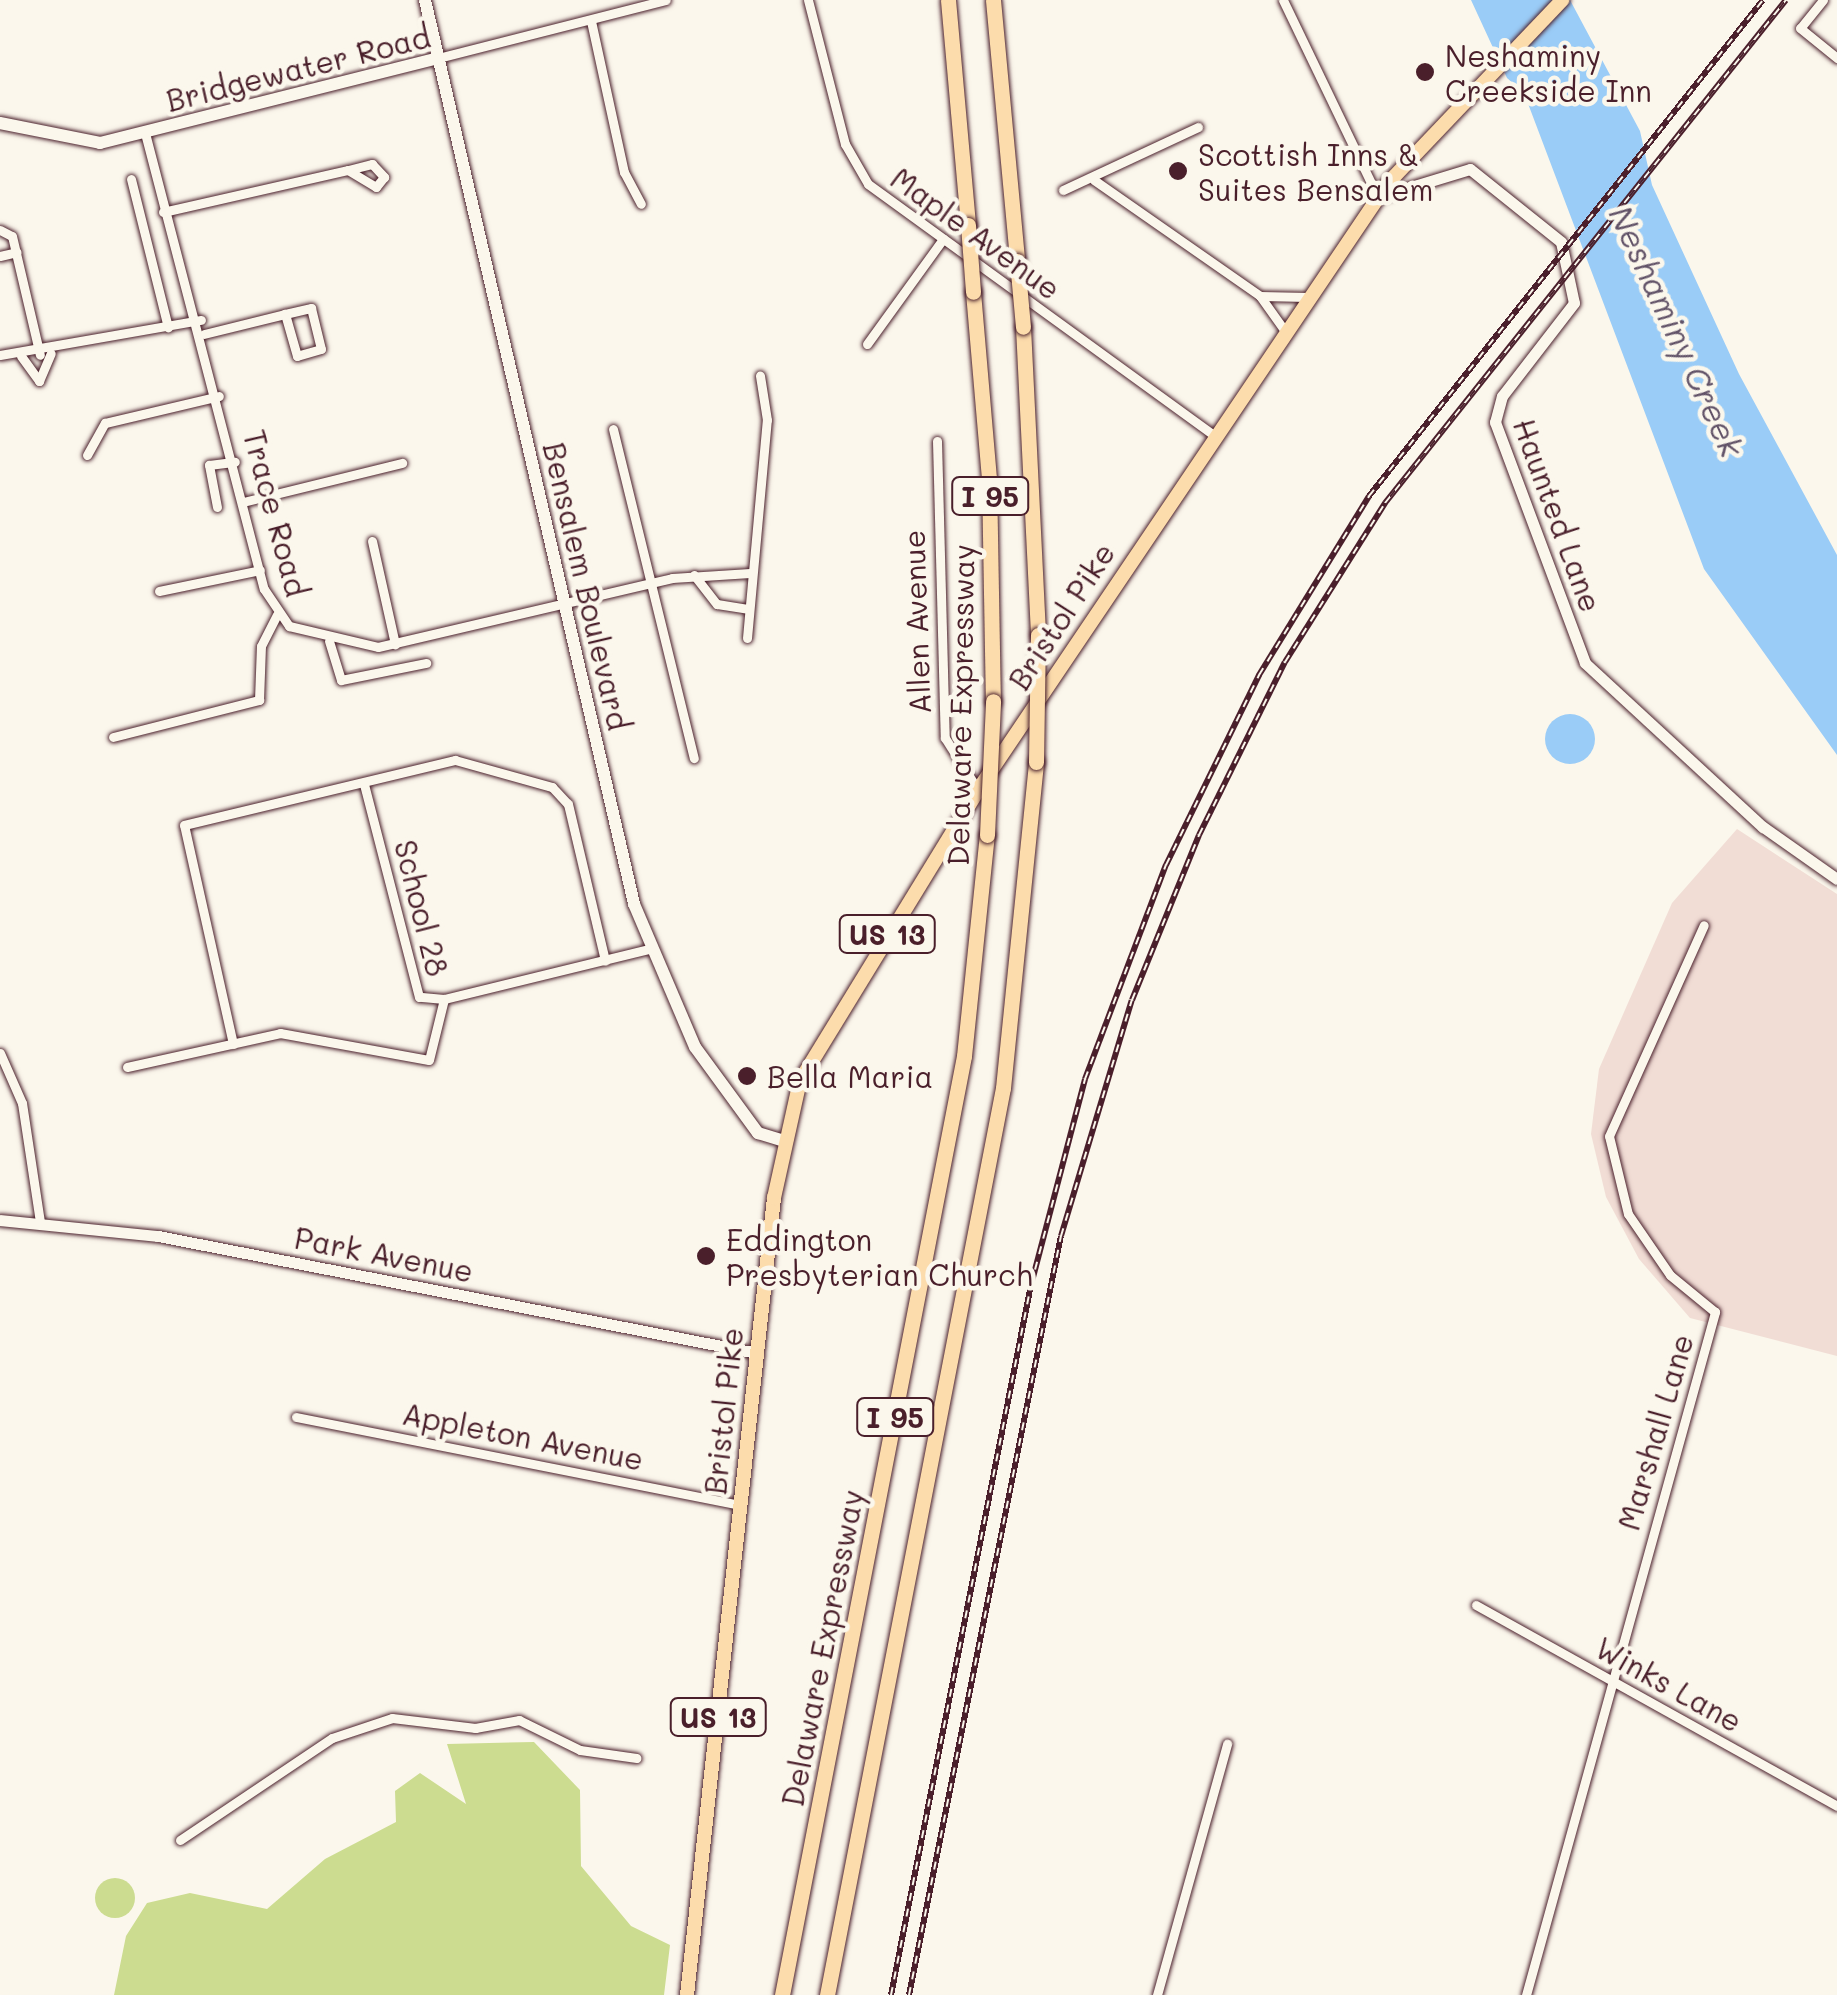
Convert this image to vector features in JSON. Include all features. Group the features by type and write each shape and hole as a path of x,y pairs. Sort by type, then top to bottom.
{"highway":[{"name":"Delaware Expressway","path":"782,1995 960,1074 988,835 993,702 973,292 948,0"},
{"name":"I 95","path":"827,1995 1003,1088 1036,762 1038,635 1023,327 993,0"}],"main road":[{"name":"Bensalem Boulevard","path":"425,0 649,949 713,1075 758,1133 781,1140"},
{"name":"Bristol Pike","path":"687,1995 781,1140 818,1046 978,790 1213,435 1378,197 1398,170 1562,0"},
{"name":"Bridgewater Road","path":"0,122 87,144 145,133 438,58"}],"street":[{"name":"Bridgewater Road","path":"438,58 666,0"},
{"name":"Maple Avenue","path":"808,0 858,172 942,239 1213,435"},
{"path":"1284,0 1378,197"},
{"path":"1823,0 1800,28 1837,58"},
{"path":"590,21 624,172 641,204"},
{"path":"1063,190 1094,180 1198,127"},
{"name":"Trace Road","path":"145,133 163,212 201,320 260,570 277,614 329,641 395,644 649,583 694,575 750,573"},
{"path":"163,212 348,170"},
{"path":"1398,170 1427,184"},
{"name":"Haunted Lane","path":"1378,197 1475,172 1550,230 1573,266 1571,310 1502,396 1495,422 1588,670 1763,827 1837,879"},
{"path":"131,180 168,327"},
{"path":"1094,180 1260,296 1285,331"},
{"path":"0,230 17,252 46,354 39,381 21,356"},
{"path":"867,344 942,239"},
{"path":"0,256 17,252"},
{"path":"1260,296 1308,298"},
{"path":"204,334 285,314 312,308 322,349 295,355 285,314"},
{"path":"0,355 46,354 201,320"},
{"path":"747,638 767,420 760,376"},
{"path":"88,456 105,423 219,396"},
{"path":"612,430 694,758"},
{"name":"Allen Avenue","path":"936,441 945,738 978,790"},
{"path":"217,507 209,465 235,462"},
{"path":"243,502 402,463"},
{"path":"372,541 395,644"},
{"path":"159,591 260,570"},
{"path":"694,575 717,604 748,609"},
{"path":"113,736 259,700 261,646 277,614"},
{"path":"329,641 341,680 426,663"},
{"path":"233,1044 184,825 364,785 454,760 552,787 568,804 606,961"},
{"name":"School 28","path":"127,1067 280,1033 429,1060 444,1000 419,998 364,785"},
{"name":"Marshall Lane","path":"1526,1995 1714,1312 1658,1260 1628,1214 1609,1136 1704,925"},
{"path":"444,1000 649,949"},
{"path":"0,1053 22,1102 40,1222"},
{"name":"Park Avenue","path":"0,1220 158,1236 757,1353"},
{"name":"Appleton Avenue","path":"296,1417 741,1505"},
{"name":"Winks Lane","path":"1476,1604 1837,1806"},
{"path":"180,1840 332,1738 392,1718 482,1728 519,1720 580,1750 636,1758"},
{"path":"1158,1995 1226,1744"}],"shaded area":[{"path":"1737,829 1837,894 1837,1356 1690,1318 1639,1259 1606,1197 1591,1134 1599,1069 1672,903"}],"green space":[{"path":"534,1742 580,1790 581,1866 631,1926 670,1945 664,1995 114,1995 126,1936 147,1903 190,1893 267,1909 325,1859 396,1822 395,1791 420,1773 466,1804 447,1744"},
{"path":"115,1878 129,1884 135,1898 129,1912 115,1918 101,1912 95,1898 101,1884"}],"water":[{"name":"Neshaminy Creek","path":"1471,0 1570,0 1640,131 1652,185 1739,374 1837,555 1837,755 1704,569 1524,93 1507,78"},
{"path":"1570,714 1587,722 1595,739 1587,756 1570,764 1553,756 1545,739 1553,722"}],"railway":[{"path":"891,1995 1031,1285 1085,1079 1166,865 1259,675 1369,496 1763,0"},
{"path":"909,1995 1061,1236 1132,1000 1199,835 1285,662 1385,503 1786,0"}],"place":[{"name":"Neshaminy Creekside Inn","path":"1425,72"},
{"name":"Scottish Inns & Suites Bensalem","path":"1178,171"},
{"name":"Bella Maria","path":"747,1076"},
{"name":"Eddington Presbyterian Church","path":"706,1256"}]}
